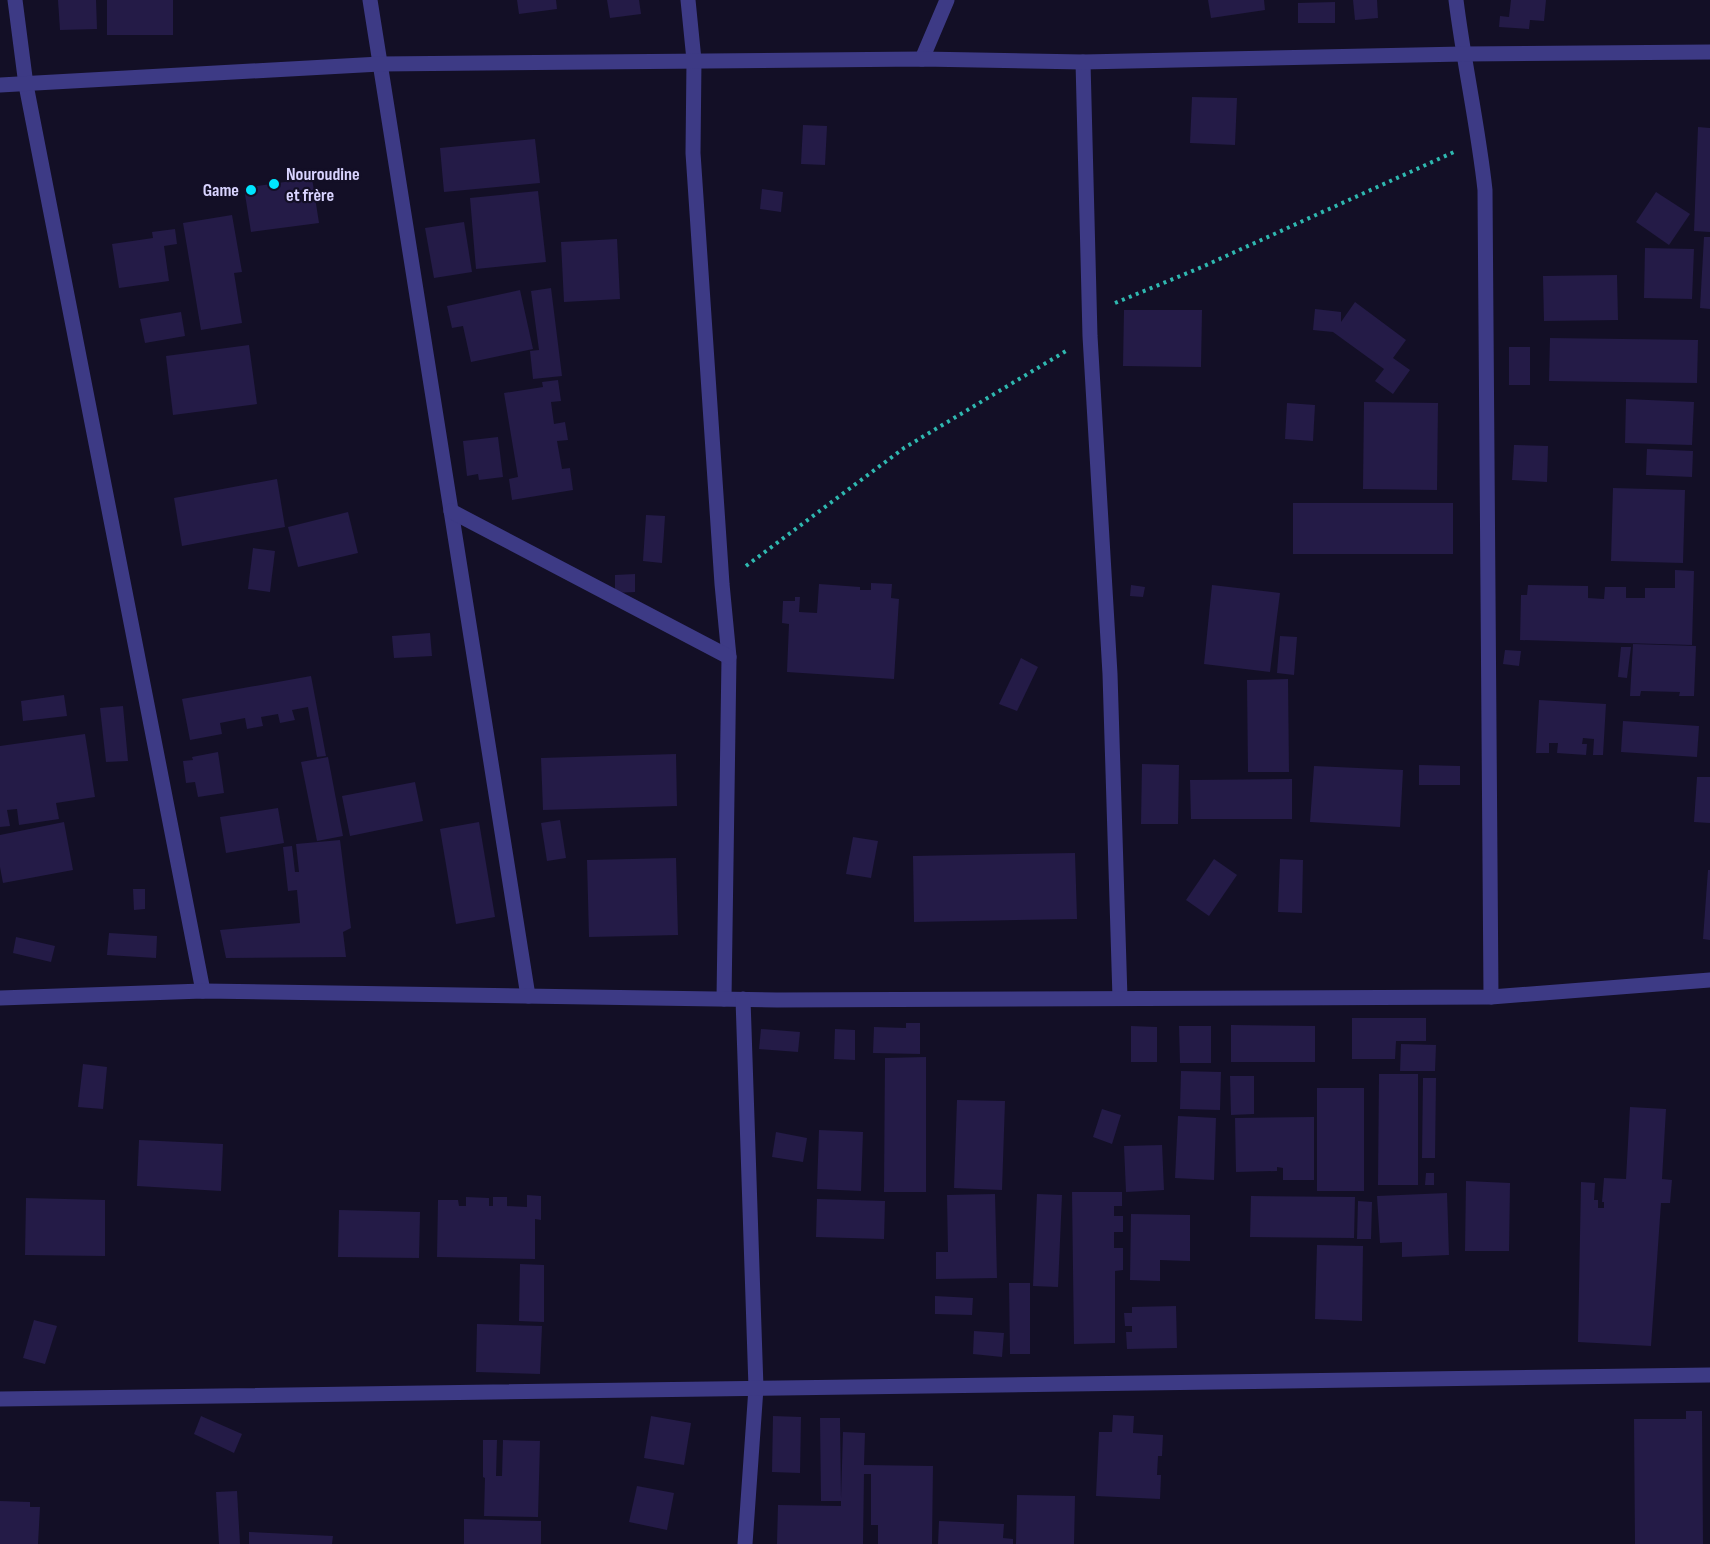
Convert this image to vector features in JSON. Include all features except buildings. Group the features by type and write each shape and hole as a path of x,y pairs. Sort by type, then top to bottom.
{"street":[{"path":"15,0 26,85 203,991"},
{"path":"370,0 528,996"},
{"path":"688,0 694,60 694,163 722,584 729,657 724,999"},
{"path":"922,59 947,0"},
{"path":"1456,0 1463,54 1480,140 1485,190 1491,997"},
{"path":"0,85 380,64 922,59 1083,63 1463,54 1710,52"},
{"path":"1083,63 1090,336 1110,674 1120,998"},
{"path":"451,511 729,657"},
{"path":"0,998 203,991 724,999 1491,997 1710,980"},
{"path":"743,999 756,1388 745,1544"},
{"path":"0,1399 1710,1375"}],"place":[{"name":"Nouroudine et frère","path":"274,184"},
{"name":"Game","path":"251,190"}]}
